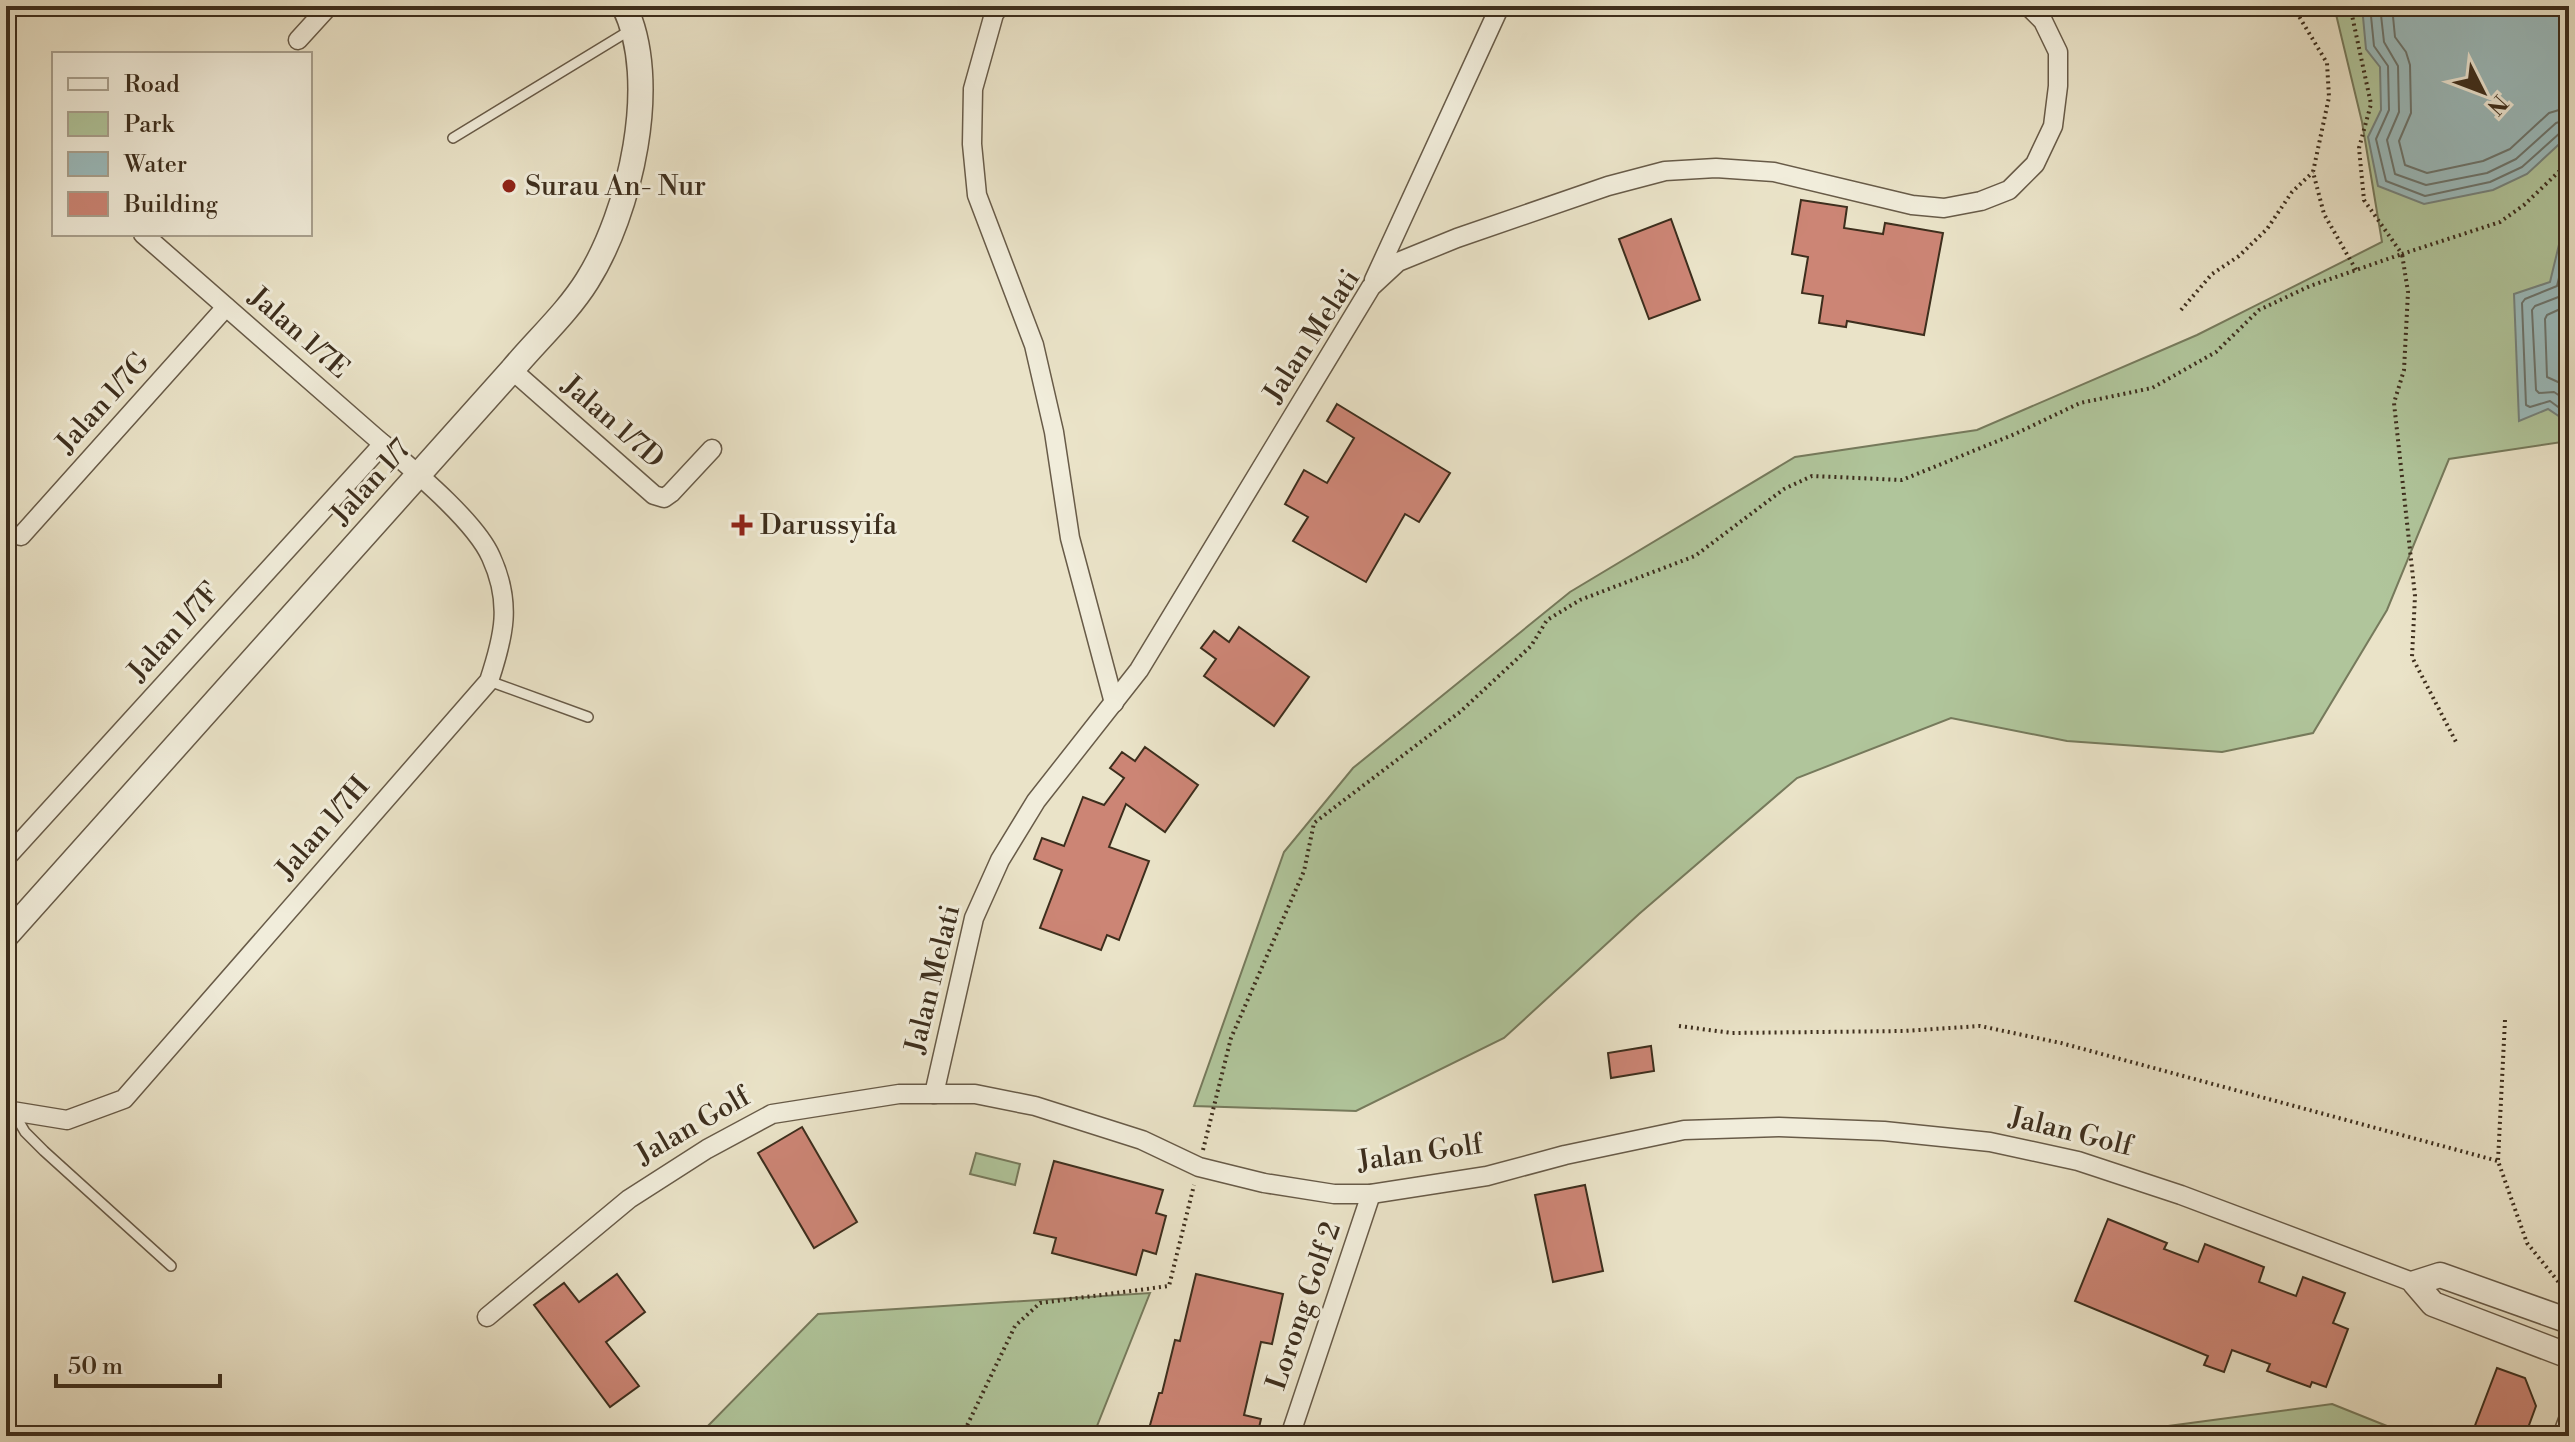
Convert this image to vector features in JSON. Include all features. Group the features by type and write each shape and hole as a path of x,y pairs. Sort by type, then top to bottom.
{"street":[{"path":"298,40 329,6"},
{"path":"1000,6 994,14 973,89 972,144 977,195 1034,345 1054,432 1070,538 1114,703"},
{"path":"1371,287 1500,6"},
{"name":"Jalan Melati","path":"934,1094 974,918 1000,860 1036,801 1139,670 1371,287 1398,262 1457,238 1608,186 1665,171 1716,168 1774,172 1912,205 1944,208 1981,201 2009,190 2035,164 2053,126 2058,86 2058,52 2043,21 2028,6"},
{"name":"Jalan 1/7","path":"6,936 586,284 607,245 620,210 636,144 641,77 629,16"},
{"name":"Jalan 1/7E","path":"145,236 418,475"},
{"name":"Jalan 1/7G","path":"21,536 226,307"},
{"name":"Jalan 1/7D","path":"512,370 654,495 664,498 671,493 712,449"},
{"name":"Jalan 1/7F","path":"6,858 383,444"},
{"name":"Jalan 1/7H","path":"9,1108 67,1120 124,1099 489,681 503,641 505,614 502,587 480,536 418,475"},
{"name":"Jalan Golf","path":"487,1317 629,1199 707,1149 772,1114 899,1094 975,1094 1035,1106 1142,1140 1199,1167 1264,1183 1334,1194 1371,1194 1487,1176 1565,1155 1684,1130 1779,1127 1884,1131 1990,1142 2078,1161 2181,1195 2415,1283 2433,1304 2569,1356"},
{"name":"Lorong Golf 2","path":"1290,1436 1371,1194"},
{"name":"Jalan Golf","path":"2415,1283 2440,1275 2569,1321"},
{"path":"2562,1436 2569,1417"}],"lane":[{"path":"453,138 629,16"},
{"path":"489,681 588,717"},
{"path":"9,1108 25,1132 44,1151 171,1266"}],"path":[{"path":"2295,6 2327,63 2329,97 2313,172 2324,214 2356,270"},
{"path":"2350,6 2371,104 2359,148 2364,200 2402,254 2408,292 2404,370 2394,403 2415,596 2412,657 2456,742"},
{"path":"962,1436 1015,1326 1040,1303 1169,1286 1231,1038 1304,871 1314,823 1460,712 1531,646 1547,620 1580,600 1695,556 1784,489 1812,476 1902,480 2015,434 2080,403 2152,388 2216,352 2259,310 2310,286 2500,222 2524,205 2569,162"},
{"path":"2181,310 2212,274 2239,256 2267,229 2292,192 2313,172"},
{"path":"2505,1020 2498,1161 2527,1243 2569,1295"},
{"path":"1679,1026 1732,1033 1904,1031 1980,1026 2061,1043 2498,1161"}],"green space":[{"path":"2334,6 2569,6 2569,441 2449,459 2387,610 2313,733 2222,752 2067,741 1951,718 1797,778 1639,914 1504,1038 1356,1111 1194,1106 1284,852 1353,768 1570,592 1795,457 1977,430 2197,335 2382,242 2362,122"},
{"path":"976,1153 1020,1164 1015,1185 970,1174"},
{"path":"1150,1293 1093,1436 698,1436 818,1314"},
{"path":"2332,1404 2412,1436 2114,1436 2116,1433"}],"water":[{"path":"2362,6 2569,6 2569,135 2527,174 2493,190 2424,204 2378,186 2368,137 2381,110 2380,67 2366,49"},
{"path":"2569,203 2569,423 2548,409 2519,421 2514,294 2550,282"}],"building":[{"path":"1801,200 1847,207 1844,228 1883,234 1885,223 1943,233 1924,335 1847,321 1846,327 1819,323 1823,296 1802,293 1808,257 1792,254"},
{"path":"1671,219 1700,300 1649,319 1619,239"},
{"path":"1337,404 1450,473 1419,522 1405,514 1366,582 1293,541 1308,517 1285,504 1304,470 1327,483 1354,438 1327,421"},
{"path":"1239,627 1309,677 1274,726 1204,676 1216,659 1201,648 1214,631 1229,642"},
{"path":"1145,747 1198,785 1165,832 1126,804 1109,847 1149,861 1119,940 1107,935 1101,950 1040,928 1062,870 1034,859 1042,838 1064,846 1083,797 1104,805 1124,778 1110,768 1122,752 1135,761"},
{"path":"1651,1046 1654,1071 1611,1078 1608,1053"},
{"path":"802,1127 857,1222 814,1248 758,1153"},
{"path":"1054,1161 1163,1190 1156,1213 1166,1216 1156,1254 1143,1250 1136,1275 1052,1253 1056,1238 1034,1233"},
{"path":"1585,1185 1603,1271 1553,1282 1535,1195"},
{"path":"2108,1219 2167,1243 2164,1249 2198,1262 2205,1244 2264,1267 2259,1282 2296,1296 2303,1277 2345,1293 2333,1323 2348,1329 2326,1387 2312,1382 2310,1387 2267,1371 2270,1364 2232,1350 2224,1372 2204,1365 2208,1356 2075,1301"},
{"path":"617,1274 645,1312 606,1342 639,1386 610,1407 534,1305 564,1283 579,1302"},
{"path":"1196,1274 1283,1294 1272,1344 1261,1342 1244,1415 1261,1419 1257,1436 1147,1436 1175,1340 1180,1341"},
{"path":"2497,1368 2525,1378 2536,1406 2525,1436 2471,1436"}],"place":[{"name":"Surau An- Nur","path":"509,186"},
{"name":"Darussyifa","path":"742,525"}]}
